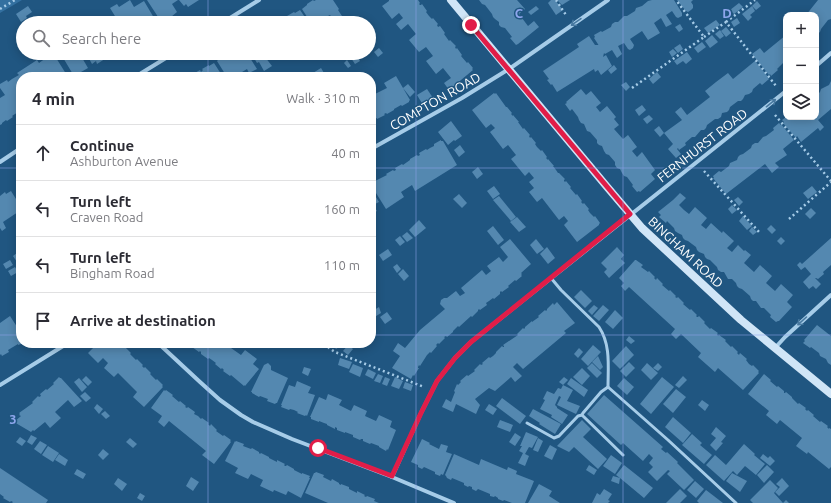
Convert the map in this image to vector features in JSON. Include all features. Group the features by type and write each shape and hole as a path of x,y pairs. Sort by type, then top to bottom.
{"street":[{"path":"233,16 259,0"},
{"name":"BINGHAM ROAD","path":"451,0 630,214 647,232 741,320 831,394"},
{"name":"COMPTON ROAD","path":"376,146 462,98 509,69 608,0"},
{"path":"819,63 831,53"},
{"path":"143,72 163,60"},
{"name":"FERNHURST ROAD","path":"392,476 437,381 448,366 471,342 783,93"},
{"path":"0,162 16,151"},
{"path":"775,348 831,295"},
{"path":"0,385 60,348"},
{"path":"163,348 220,400 244,417 276,432 392,476 454,503"}],"lane":[{"path":"551,278 561,290 599,327 602,332 607,344 608,387 736,503"},
{"path":"527,423 554,438 559,436 578,416 582,415 601,392 608,387"},
{"path":"582,415 623,455"}],"path":[{"path":"0,9 15,0"},
{"path":"556,0 566,15"},
{"path":"676,0 704,37"},
{"path":"632,88 755,0"},
{"path":"726,22 776,86"},
{"path":"774,115 831,182 789,219"},
{"path":"704,171 759,232"},
{"path":"329,348 335,352 432,391"}],"shaded area":[{"path":"0,0 22,0 0,13"}],"building":[{"path":"130,0 134,7 144,1 153,16 115,16 110,8 117,4 119,7"},
{"path":"147,0 178,0 172,4 177,12 172,16 157,16"},
{"path":"179,0 199,0 188,7 186,4 184,6"},
{"path":"313,0 333,0 342,16 306,16 302,9"},
{"path":"389,0 418,0 420,3 419,4 422,4 429,16 438,24 438,27 440,26 449,41 450,40 456,46 456,49 457,48 462,55 461,56 467,63 468,62 473,70 449,90 444,83 451,78 443,68 436,74 426,61 433,56 426,47 419,52 409,40 416,34 408,24 401,30 396,24 403,18 399,13 392,19 382,6"},
{"path":"479,0 517,0 525,9 519,14 528,26 534,21 539,27 516,45 510,38 512,37 505,28 499,25 499,22"},
{"path":"551,0 555,0 563,10 556,15 548,3"},
{"path":"557,0 570,0 562,5"},
{"path":"674,0 682,13 682,16 678,18 672,11 666,15 672,24 666,27 661,18 654,23 660,33 648,40 642,31 630,39 634,45 630,50 624,43 618,46 622,54 617,58 612,50 605,54 604,53 603,57 606,55 612,66 601,75 598,70 595,72 594,69 557,92 552,84 551,85 547,80 549,79 543,71 579,47 577,44 589,36 595,45 598,45 594,35 611,27 612,24 618,22 624,16 627,16 635,11 636,8 642,6 648,1"},
{"path":"677,0 693,0 691,2 693,8 688,12 686,11"},
{"path":"818,0 831,0 831,19 828,20 819,33 819,12 808,12"},
{"path":"757,1 761,6 756,10 752,6"},
{"path":"739,3 743,7 734,14 730,10"},
{"path":"28,6 32,12 26,16 17,16 16,14"},
{"path":"536,6 539,9 531,15 528,12"},
{"path":"752,6 755,11 750,15 752,17 748,21 742,14"},
{"path":"300,10 304,16 287,16 294,12 295,13"},
{"path":"737,18 740,23 734,27 731,22"},
{"path":"716,20 720,25 708,33 704,28"},
{"path":"680,24 683,29 679,32 675,27"},
{"path":"726,27 731,33 726,37 721,31"},
{"path":"720,30 724,36 720,39 715,34"},
{"path":"712,35 718,42 710,48 705,41"},
{"path":"783,37 783,63 771,76 752,54 760,48 764,53"},
{"path":"702,42 706,47 698,53 694,48"},
{"path":"680,44 683,49 678,53 674,48"},
{"path":"379,48 383,53 378,57 376,50"},
{"path":"673,49 677,53 672,57 669,52"},
{"path":"687,52 692,59 686,64 683,61 677,65 674,61"},
{"path":"37,60 39,63 43,60 57,60 65,72 19,72"},
{"path":"64,60 83,60 88,68 81,72 72,72"},
{"path":"90,60 103,60 97,64 96,61 92,64"},
{"path":"251,60 257,69 251,72 248,72 247,69 242,72 224,72 217,61"},
{"path":"255,60 267,60 272,66 264,71 259,62 257,63"},
{"path":"347,60 351,66 348,68 344,63"},
{"path":"352,60 359,60 360,61 355,64"},
{"path":"755,61 769,79 762,85 760,83 753,89 752,92 745,95 741,101 738,101 730,107 727,112 722,113 721,117 715,119 707,125 704,130 701,130 695,137 692,137 685,143 686,145 679,150 678,148 677,149 681,154 676,158 668,149 673,144 664,133 682,120 675,112 681,107 687,115 710,97 705,91 716,82 728,73 733,79"},
{"path":"214,63 220,72 201,72 203,70 202,69"},
{"path":"614,65 617,69 611,74 608,70"},
{"path":"321,68 323,72 314,72"},
{"path":"657,72 661,77 653,84 649,79"},
{"path":"396,76 410,100 409,102 377,119 376,94 387,88 384,83"},
{"path":"16,77 16,113 0,125 0,98 5,95 0,88 0,84 7,80 8,82"},
{"path":"831,81 831,109 819,119 819,93 821,89 829,85"},
{"path":"626,82 630,87 626,91 621,85"},
{"path":"408,84 415,92 410,97 403,88"},
{"path":"427,89 433,98 423,105 417,95"},
{"path":"581,89 586,95 591,91 601,103 596,107 600,112 607,106 616,117 614,119 619,125 614,129 623,139 628,135 637,147 632,151 637,157 642,152 655,170 651,174 655,179 640,192 637,192 627,177 624,176 620,169 617,168 615,162 609,155 606,154 602,146 597,143 597,140 590,132 587,131 584,124 581,123 572,109 570,111 565,104"},
{"path":"496,93 512,113 512,116 513,115 523,129 524,128 530,135 530,138 531,137 536,143 535,144 537,147 541,151 542,150 547,157 546,158 565,179 564,181 566,181 571,187 570,188 582,201 581,202 583,204 584,203 589,209 588,210 590,213 594,217 595,216 600,223 577,242 564,225 568,221 564,216 559,220 542,198 537,202 529,192 534,188 529,182 534,178 529,172 525,176 511,159 516,155 508,145 503,149 490,132 495,128 491,124 486,128 472,110"},
{"path":"642,105 646,110 639,116 635,110"},
{"path":"649,115 653,119 647,124 643,119"},
{"path":"782,120 818,120 824,127 820,131 818,128 801,142 797,136 796,138 783,123 784,122"},
{"path":"451,121 462,136 448,145 438,132"},
{"path":"779,123 794,140 783,149 787,155 775,163 779,167 772,173 765,164 726,194 713,176 729,166 730,163 737,160 740,155 751,148 752,145 758,143 763,137 774,130 773,128"},
{"path":"659,126 664,133 660,137 654,130"},
{"path":"441,140 443,141 457,165 415,191 412,185 401,192 404,197 386,209 376,193 376,180 393,170 396,170 395,168 402,164 403,165 410,159 420,155 419,153 434,146 434,144"},
{"path":"460,145 465,152 459,157 454,150"},
{"path":"478,167 483,174 477,179 472,172"},
{"path":"494,186 500,194 493,199 487,191"},
{"path":"812,186 817,192 808,199 803,193"},
{"path":"11,191 16,199 16,213 3,222 6,228 2,231 0,228 0,196 5,192 6,194"},
{"path":"680,193 686,198 679,205 684,210 689,214 695,207 707,218 701,225 706,229 711,223 722,233 723,231 734,241 727,248 732,252 738,245 751,255 744,263 754,272 760,265 772,276 766,283 775,291 781,284 793,295 787,302 792,307 779,321 776,322 770,317 771,315 764,308 761,308 756,301 753,301 750,296 739,288 732,279 728,279 724,272 718,270 710,260 705,257 704,254 699,252 696,247 685,240 682,235 675,231 667,221 666,223 659,217 661,215 658,212"},
{"path":"459,194 467,203 462,208 453,199"},
{"path":"499,196 516,217 511,221 493,200"},
{"path":"738,197 743,202 739,206 734,200"},
{"path":"732,205 737,210 732,214 728,209"},
{"path":"811,208 816,213 810,219 805,214"},
{"path":"743,216 752,226 747,230 739,221"},
{"path":"517,217 526,227 519,232 510,222"},
{"path":"419,220 426,228 415,237 409,230"},
{"path":"771,225 776,230 772,234 767,229"},
{"path":"493,226 504,240 498,245 487,231"},
{"path":"752,227 757,232 753,235 749,231"},
{"path":"407,232 413,238 407,242 402,236"},
{"path":"400,236 405,242 400,246 395,240"},
{"path":"781,237 785,241 781,245 777,241"},
{"path":"831,238 831,265 818,279 815,278 821,284 816,289 813,286 809,289 803,282 811,274 805,267 801,270 797,265 800,262 802,264"},
{"path":"510,239 531,264 521,273 522,276 516,281 515,280 502,292 501,291 500,294 494,299 493,298 486,303 487,305 480,310 479,309 472,317 471,316 459,327 458,326 447,337 444,337 445,338 436,345 437,346 431,353 430,352 427,355 420,366 419,365 419,368 411,379 392,368 400,356 393,351 398,343 405,348 420,330 445,309 440,304 441,300 447,298 456,291 460,296 465,293 461,288 482,270 486,275 491,271 487,266 499,257 503,262 508,257 500,247"},
{"path":"536,239 544,249 537,254 530,245"},
{"path":"547,247 555,258 548,264 540,254"},
{"path":"617,247 624,255 621,259 625,263 609,278 604,272 607,269 601,263"},
{"path":"388,249 392,255 383,261 379,255"},
{"path":"16,254 16,260 13,256"},
{"path":"10,260 13,265 6,269 3,264"},
{"path":"635,260 643,265 641,267 648,272 649,271 656,280 657,278 663,284 662,285 676,296 675,297 678,297 684,303 683,304 690,310 691,309 697,317 699,316 710,329 711,328 718,333 718,336 719,335 726,340 725,341 738,352 737,353 739,355 740,353 747,359 746,360 749,364 752,366 753,365 759,371 759,373 743,390 718,368 715,372 698,357 701,353 681,334 676,339 671,334 675,329 629,287 625,291 621,286 624,283 619,278"},
{"path":"397,264 401,269 397,273 393,267"},
{"path":"15,267 16,269 16,273 11,276 8,271"},
{"path":"403,269 409,276 404,281 398,274"},
{"path":"581,290 592,301 585,308 574,297"},
{"path":"557,302 575,323 564,331 566,333 523,369 517,363 513,367 522,376 515,382 511,377 495,391 489,388 475,399 480,405 476,414 456,404 453,412 442,407 446,399 451,402 457,384 458,385 461,382 460,381 475,371 474,370 480,364 483,364 482,363 489,357 490,358 493,356 502,346 504,347 503,345 518,335 517,334 523,328 524,329 532,321 539,317 538,316 545,310 546,311 553,303 554,305"},
{"path":"594,305 598,308 592,315 588,311"},
{"path":"603,305 609,310 599,321 593,316"},
{"path":"379,307 381,313 376,316 376,309"},
{"path":"615,310 623,318 613,329 605,322"},
{"path":"387,312 392,319 385,324 380,317"},
{"path":"10,316 16,325 16,345 2,356 1,354 0,355 0,323"},
{"path":"817,325 831,336 831,365 826,359 820,356 819,353 803,343"},
{"path":"629,336 635,341 631,344 626,340"},
{"path":"593,345 601,352 588,366 581,359"},
{"path":"626,346 634,355 620,369 612,361"},
{"path":"93,348 126,348 156,380 157,379 163,385 163,387 144,407 133,397 137,392 118,373 114,377 104,368 108,363 103,358 98,363 88,353"},
{"path":"193,348 231,348 241,355 245,350 257,359 253,364 259,369 244,386 231,375 230,376 223,371 224,370 222,368 221,369 215,364 216,363 201,354 200,351 199,352"},
{"path":"346,348 353,349 348,355 343,351"},
{"path":"579,348 583,352 578,358 574,354"},
{"path":"598,356 603,367 600,370 592,362"},
{"path":"340,358 352,362 349,369 338,365"},
{"path":"629,362 635,368 626,377 620,371"},
{"path":"268,363 271,366 271,370 288,378 277,403 275,404 267,401 268,399 259,397 251,392 264,365"},
{"path":"592,363 602,373 597,378 587,368"},
{"path":"647,363 658,373 651,380 641,370"},
{"path":"658,363 662,367 658,371 653,368"},
{"path":"353,364 363,368 360,377 349,372"},
{"path":"304,367 311,369 308,376 302,373"},
{"path":"582,368 590,376 582,385 573,377"},
{"path":"368,369 376,373 373,379 365,375"},
{"path":"378,374 383,376 380,383 374,381"},
{"path":"764,374 777,387 778,386 784,391 784,393 786,392 798,404 799,403 806,408 805,409 814,415 813,416 820,422 821,421 828,426 827,427 829,429 831,429 831,467 829,469 808,452 807,454 796,446 802,438 780,420 777,424 766,415 769,411 748,394"},
{"path":"86,376 92,382 88,386 82,380"},
{"path":"683,376 687,380 679,388 675,385"},
{"path":"59,377 82,401 74,407 68,400 55,412 61,418 50,428 45,422 31,432 14,422 21,416 19,413 33,403 32,402 38,396 41,396 40,394 54,384 53,383"},
{"path":"385,377 390,379 387,386 382,384"},
{"path":"395,377 403,381 399,389 391,386"},
{"path":"564,377 568,380 563,385 559,382"},
{"path":"662,377 674,387 651,414 640,404"},
{"path":"79,378 87,387 82,392 74,382"},
{"path":"571,378 588,390 584,397 567,384"},
{"path":"624,378 634,387 627,395 617,386"},
{"path":"297,381 311,387 308,393 315,395 307,416 297,413 298,412 294,410 281,407 289,385 295,387"},
{"path":"405,382 413,385 411,391 403,388"},
{"path":"563,385 573,390 567,401 580,406 576,414 557,405 561,397 559,396 555,405 568,415 562,424 551,417 552,415 540,409 545,400 543,399 547,391 554,394 558,388 561,389"},
{"path":"676,389 686,397 673,413 663,404"},
{"path":"164,390 173,395 172,396 179,402 180,401 186,406 185,407 188,407 195,412 194,414 209,423 208,424 210,426 211,424 217,430 216,431 231,440 214,464 202,455 206,451 169,421 164,427 158,422 162,416 151,408"},
{"path":"85,392 91,398 86,402 80,396"},
{"path":"328,394 342,400 339,405 351,411 354,405 367,411 365,416 376,421 379,415 392,421 390,427 396,430 388,450 387,449 386,451 379,446 363,441 363,439 360,440 353,437 353,435 337,430 335,427 335,429 327,424 311,419 310,417 319,397 326,400"},
{"path":"604,395 663,447 661,449 666,453 667,452 678,462 677,463 694,480 684,490 667,474 670,471 668,470 657,481 648,472 653,467 649,463 653,458 649,454 643,461 623,443 621,445 587,414"},
{"path":"502,398 526,416 520,424 496,406"},
{"path":"702,400 709,405 705,411 698,405"},
{"path":"97,404 103,409 99,414 94,408"},
{"path":"489,404 497,409 493,415 485,410"},
{"path":"533,409 561,424 555,434 529,416"},
{"path":"105,411 110,416 106,419 101,414"},
{"path":"673,417 691,433 683,443 665,427"},
{"path":"500,420 513,425 510,432 497,427"},
{"path":"582,420 591,429 583,437 607,459 598,469 574,447 569,452 557,446"},
{"path":"716,427 726,436 721,442 723,443 716,451 710,445 716,438 711,434"},
{"path":"526,432 538,437 532,448 529,447 525,454 529,456 525,466 518,463 523,453 519,451"},
{"path":"515,433 521,437 515,446 509,442"},
{"path":"692,434 702,443 700,445 712,455 704,464 682,445"},
{"path":"31,435 37,438 32,445 27,442"},
{"path":"20,437 26,441 22,446 16,442"},
{"path":"130,438 137,444 133,448 126,442"},
{"path":"538,438 543,441 538,452 533,450"},
{"path":"422,439 439,449 441,444 448,446 446,452 452,454 443,475 441,474 440,476 435,474 435,472 424,467 422,469 418,467 418,465 411,462"},
{"path":"40,441 47,445 41,454 34,449"},
{"path":"235,441 244,444 243,446 252,448 260,454 261,453 277,462 277,460 285,464 285,466 287,465 302,474 310,476 301,498 288,491 286,495 274,490 273,492 260,486 263,480 251,474 248,479 235,473 238,468 225,461"},
{"path":"744,444 765,464 756,475 745,466 737,475 733,471 724,481 706,465 715,455 726,465"},
{"path":"550,445 557,449 552,460 544,456"},
{"path":"48,446 59,453 53,462 42,455"},
{"path":"103,449 109,454 103,460 98,455"},
{"path":"59,454 68,460 65,466 55,460"},
{"path":"454,454 479,465 481,459 507,470 508,467 517,471 516,474 534,481 525,503 503,501 478,489 476,491 472,489 472,487 468,487 464,485 464,483 452,478 451,480 447,478 445,475"},
{"path":"763,454 768,458 770,456 775,461 770,466 760,458"},
{"path":"611,455 622,463 615,474 603,466"},
{"path":"589,465 597,470 594,475 586,470"},
{"path":"624,465 653,488 644,498 616,475"},
{"path":"767,465 774,472 764,483 757,475"},
{"path":"0,468 48,500 46,503 12,503 13,502 3,498 4,497 0,494"},
{"path":"77,469 86,474 83,479 74,474"},
{"path":"316,472 324,475 323,477 331,481 332,479 341,485 349,487 349,489 357,493 357,491 366,497 375,499 374,501 379,503 328,503 305,493 314,473"},
{"path":"732,473 747,481 740,492 726,481"},
{"path":"613,476 620,478 619,484 611,481"},
{"path":"191,477 199,482 193,491 186,486"},
{"path":"118,478 127,484 122,491 114,484"},
{"path":"782,478 789,486 779,496 775,492 780,487 776,484"},
{"path":"770,480 778,488 774,493 783,503 753,503 750,500"},
{"path":"695,481 704,489 696,498 687,490"},
{"path":"539,484 552,491 549,496 560,503 528,503"},
{"path":"604,489 612,494 608,500 610,501 608,503 592,503 597,493 600,495"},
{"path":"680,489 687,496 680,503 666,503"},
{"path":"706,490 723,503 699,503 697,501"},
{"path":"140,493 145,496 142,501 137,498"}],"route":[{"path":"318,448 392,476 434,386 455,358 471,342 630,214 471,25"}]}
